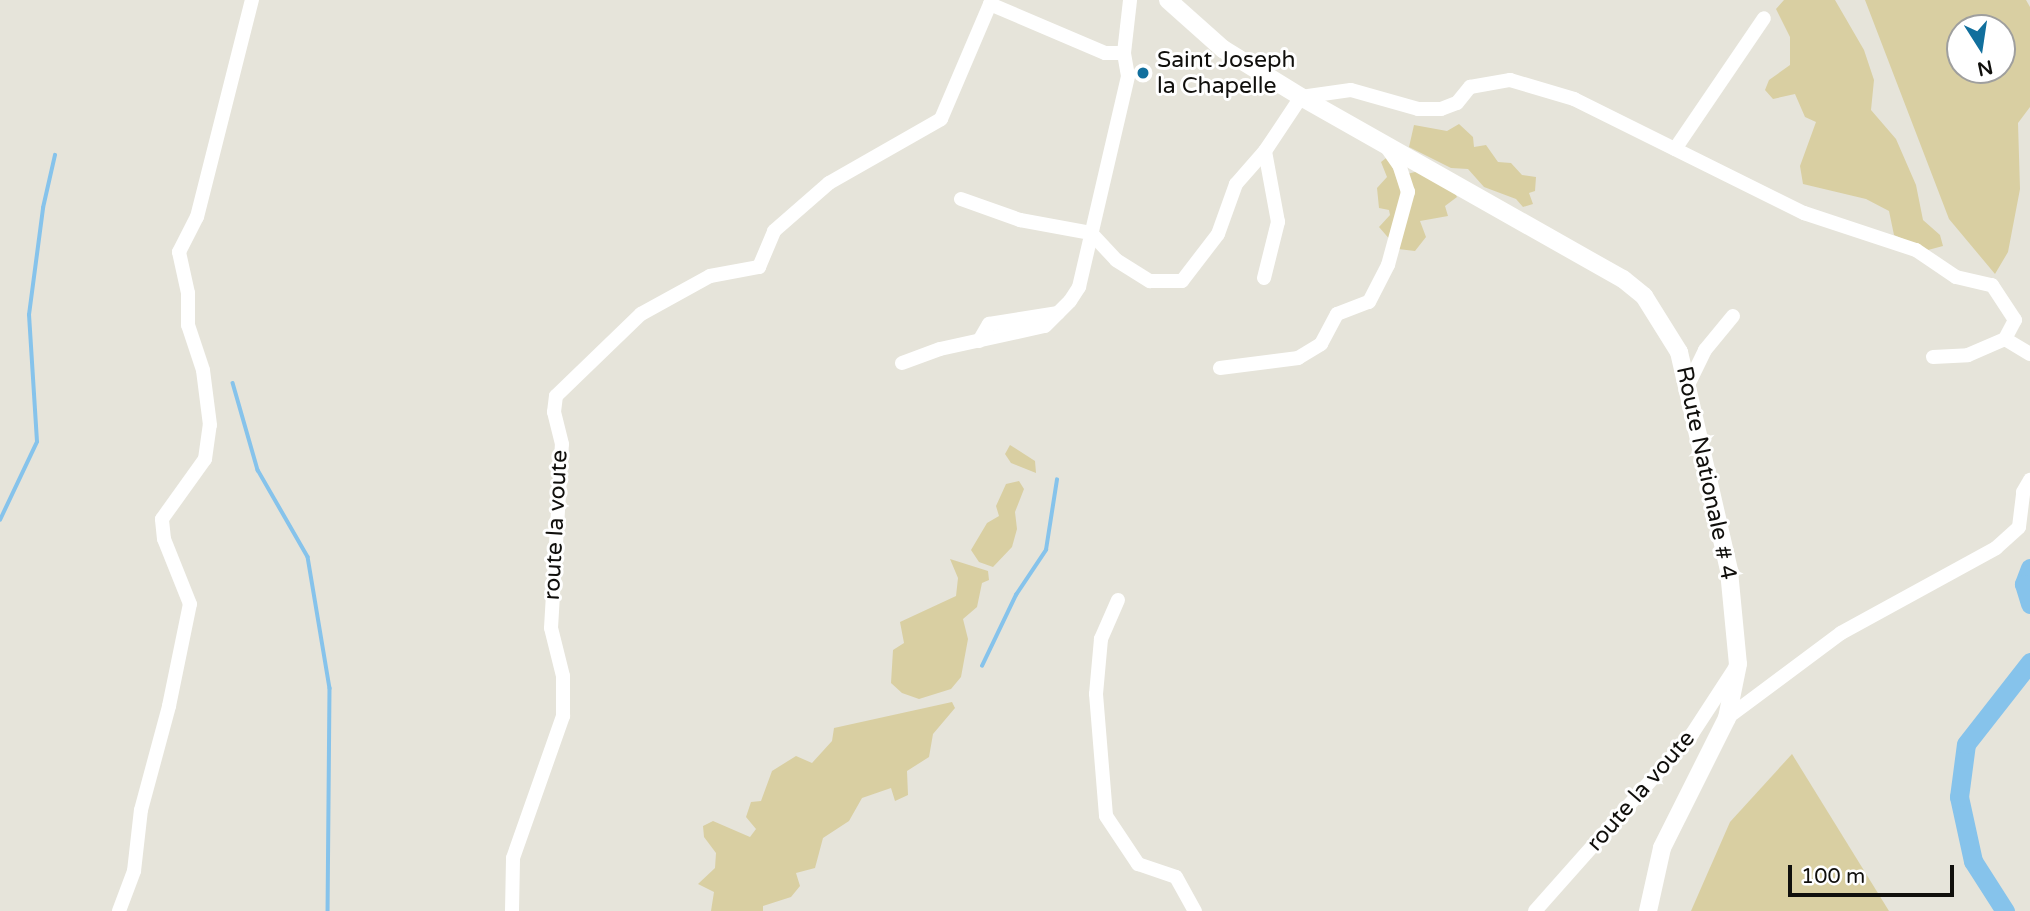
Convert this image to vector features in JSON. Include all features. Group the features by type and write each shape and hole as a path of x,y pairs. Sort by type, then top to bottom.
{"main road":[{"name":"Route Nationale # 4","path":"1168,0 1223,49 1301,97 1623,279 1644,296 1679,352 1689,383 1729,571 1738,664 1727,718 1662,848 1648,911"}],"street":[{"path":"119,911 134,871 141,810 169,706 190,604 164,539 162,519 205,459 210,425 203,370 188,325 188,293 179,252 197,217 252,0"},
{"path":"902,363 940,349 1036,329 1058,313 1079,286 1128,76 1124,53 1129,0"},
{"name":"route la voute","path":"512,911 513,858 563,716 563,676 551,628 562,458 554,412 556,396 641,314 710,276 759,267 774,231 829,183 941,119 990,4 1105,53 1124,53"},
{"path":"1675,149 1764,18"},
{"path":"961,199 1020,220 1091,233 1116,260 1150,281 1182,281 1218,234 1236,184 1265,152 1301,97 1351,90 1418,109 1441,109 1457,103 1471,87 1510,80 1574,99 1804,214 1916,250 1956,277 1992,285 2015,320 2005,339 1968,355 1933,357"},
{"path":"1220,368 1298,358 1321,344 1337,314 1369,302 1388,265 1408,192 1399,165 1382,142"},
{"path":"1264,278 1278,222 1265,152"},
{"path":"1689,383 1705,350 1733,316"},
{"path":"2005,339 2030,354"},
{"path":"1727,718 1841,634 1996,548 2019,527 2023,492 2030,480"},
{"path":"1118,600 1101,639 1096,694 1106,816 1138,864 1177,877 1195,911"},
{"name":"route la voute","path":"1535,911 1692,734 1738,664"}],"shaded area":[{"path":"1784,0 1835,0 1864,50 1874,80 1871,110 1896,139 1916,185 1923,220 1940,235 1943,246 1928,250 1894,235 1889,211 1866,199 1803,184 1800,166 1816,122 1805,117 1795,94 1773,99 1765,90 1769,80 1790,65 1790,37 1776,9"},
{"path":"1865,0 2026,0 2030,7 2030,107 2018,123 2020,189 2008,252 1995,274 1949,219"},
{"path":"1459,124 1473,137 1474,147 1486,145 1498,162 1511,163 1522,175 1536,177 1535,191 1529,193 1533,204 1523,207 1516,199 1484,187 1468,169 1451,168 1409,147 1414,125 1447,131"},
{"path":"1390,155 1407,174 1423,170 1441,186 1452,187 1457,197 1445,206 1448,216 1420,221 1426,237 1415,251 1398,249 1379,227 1390,215 1389,210 1379,208 1377,188 1387,177 1381,162"},
{"path":"1010,445 1035,461 1036,473 1011,463 1005,454"},
{"path":"1019,481 1024,489 1015,512 1017,529 1012,547 993,567 979,562 971,550 987,523 999,516 996,506 1006,484"},
{"path":"950,559 988,571 989,580 982,583 977,607 963,619 968,639 961,677 951,689 919,699 902,693 891,683 893,650 904,643 900,622 956,596 958,578"},
{"path":"952,702 955,708 933,734 929,757 907,771 908,795 895,801 891,788 862,798 849,821 823,838 815,868 796,873 800,886 791,897 763,906 763,911 711,911 714,892 698,884 715,868 716,853 704,837 703,826 713,821 750,837 756,829 746,817 751,802 761,801 772,771 796,756 812,763 832,741 834,728"},
{"path":"1792,754 1889,911 1691,911 1730,822"}],"waterway":[{"path":"0,520 37,442 29,315 43,208 55,155"},
{"path":"233,383 258,470 308,557 330,688 328,911"},
{"path":"982,666 1016,595 1046,550 1057,480"},
{"path":"2030,568 2024,584 2030,604"},
{"path":"2005,911 1973,861 1959,797 1966,744 2030,662"}],"place":[{"name":"Saint Joseph la Chapelle","path":"1143,73"}]}
